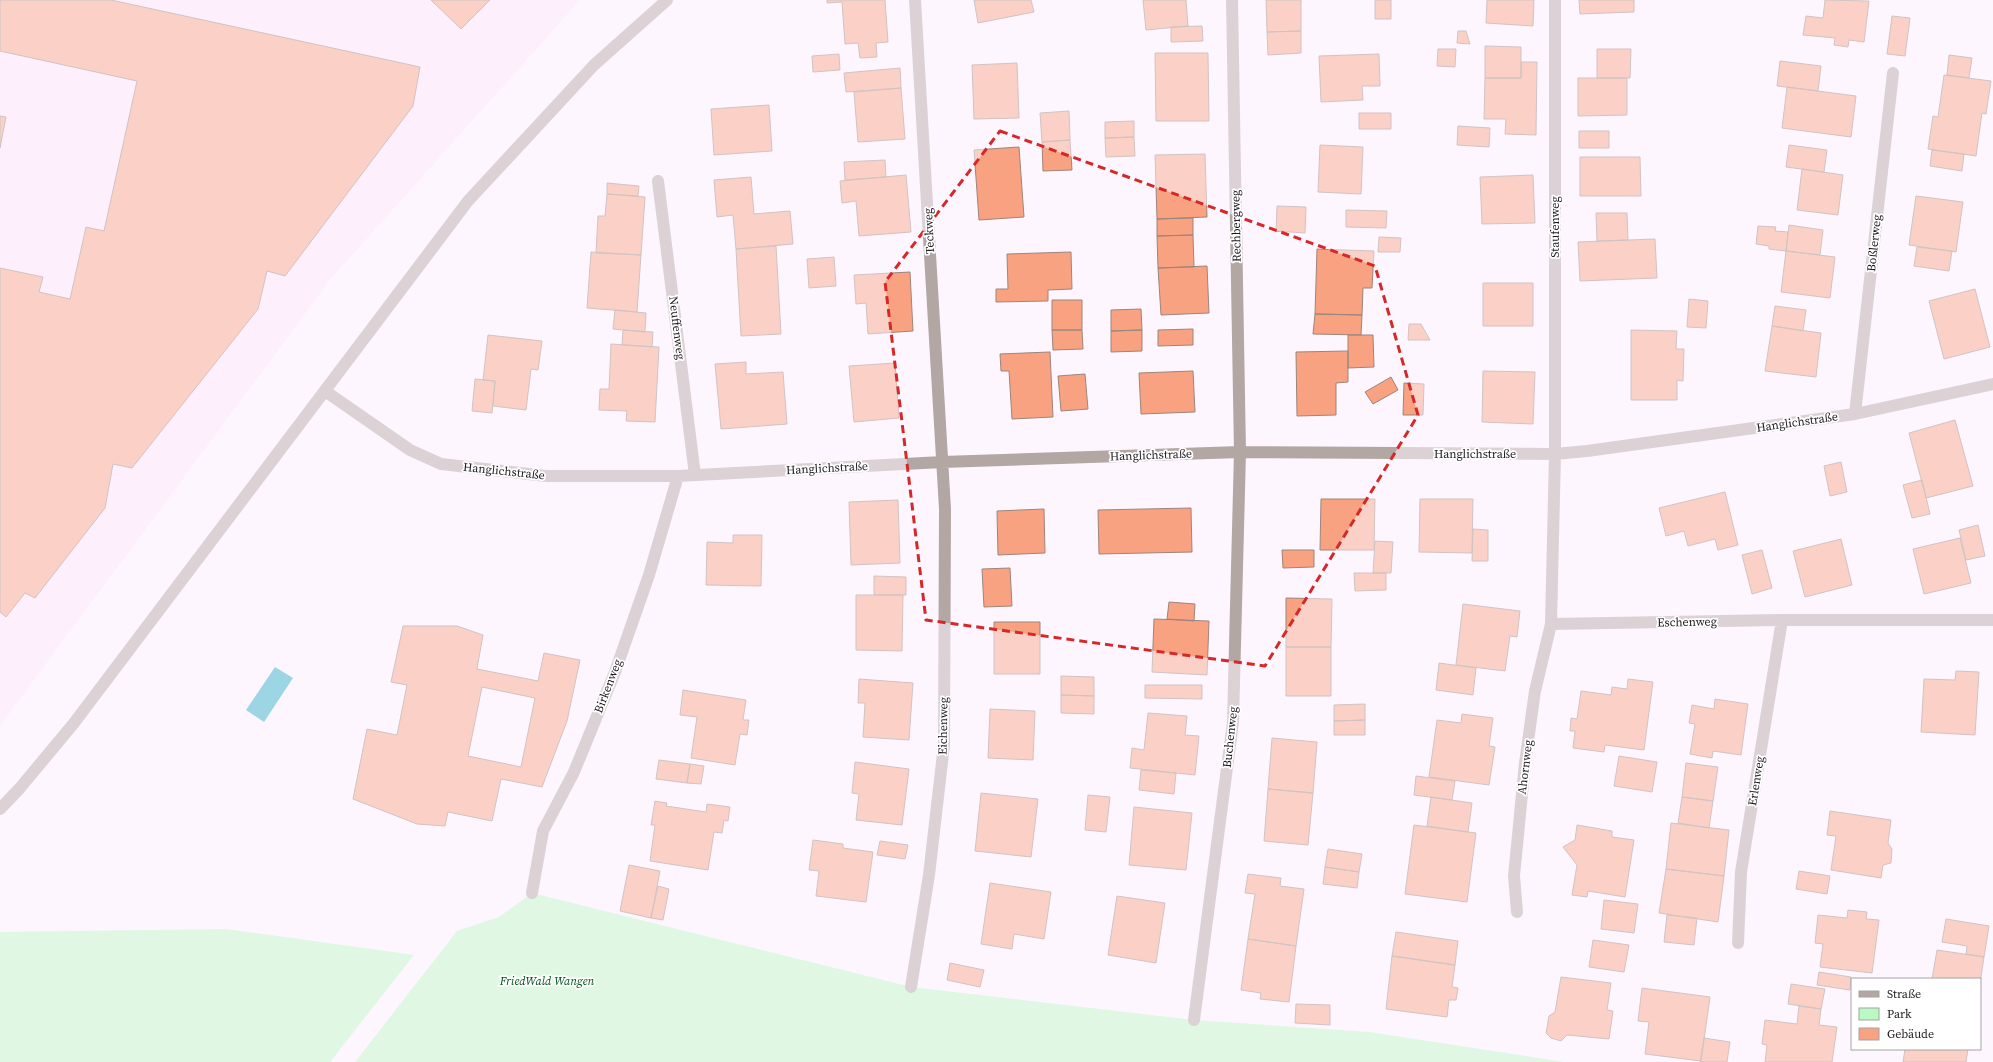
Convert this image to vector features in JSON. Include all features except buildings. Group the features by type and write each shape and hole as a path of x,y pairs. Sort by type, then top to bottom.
{"street":[{"path":"0,810 74,723 468,201 594,65 667,0"},
{"name":"Teckweg","path":"915,0 942,462"},
{"name":"Rechbergweg","path":"1232,0 1240,452"},
{"name":"Staufenweg","path":"1555,0 1555,454"},
{"name":"Boßlerweg","path":"1855,414 1893,73"},
{"name":"Neuffenweg","path":"658,181 695,475"},
{"name":"Hanglichstraße","path":"325,391 410,450 441,464 546,476 678,476 942,462 1240,452 1555,454 1588,451 1855,414 1993,384"},
{"name":"Buchenweg","path":"1194,1020 1233,722 1240,452"},
{"path":"1551,624 1555,454"},
{"name":"Eichenweg","path":"911,987 929,875 944,746 945,510 942,462"},
{"name":"Birkenweg","path":"532,893 543,831 574,772 615,672 649,575 678,476"},
{"name":"Eschenweg","path":"1551,624 1782,620 1993,620"},
{"name":"Erlenweg","path":"1738,943 1742,860 1782,620"},
{"name":"Ahornweg","path":"1517,912 1514,876 1525,763 1535,691 1551,624"}],"highlighted area":[{"path":"1000,131 1375,266 1418,415 1265,666 926,620 885,282"}],"shaded area":[{"path":"0,0 580,0 330,280 0,726"}],"green space":[{"name":"FriedWald Wangen","path":"532,893 911,987 1194,1020 1369,1032 1565,1062 355,1062 457,931 499,917"},
{"path":"226,929 414,955 330,1062 0,1062 0,932"}],"water":[{"path":"275,667 293,678 264,722 246,710"}]}
